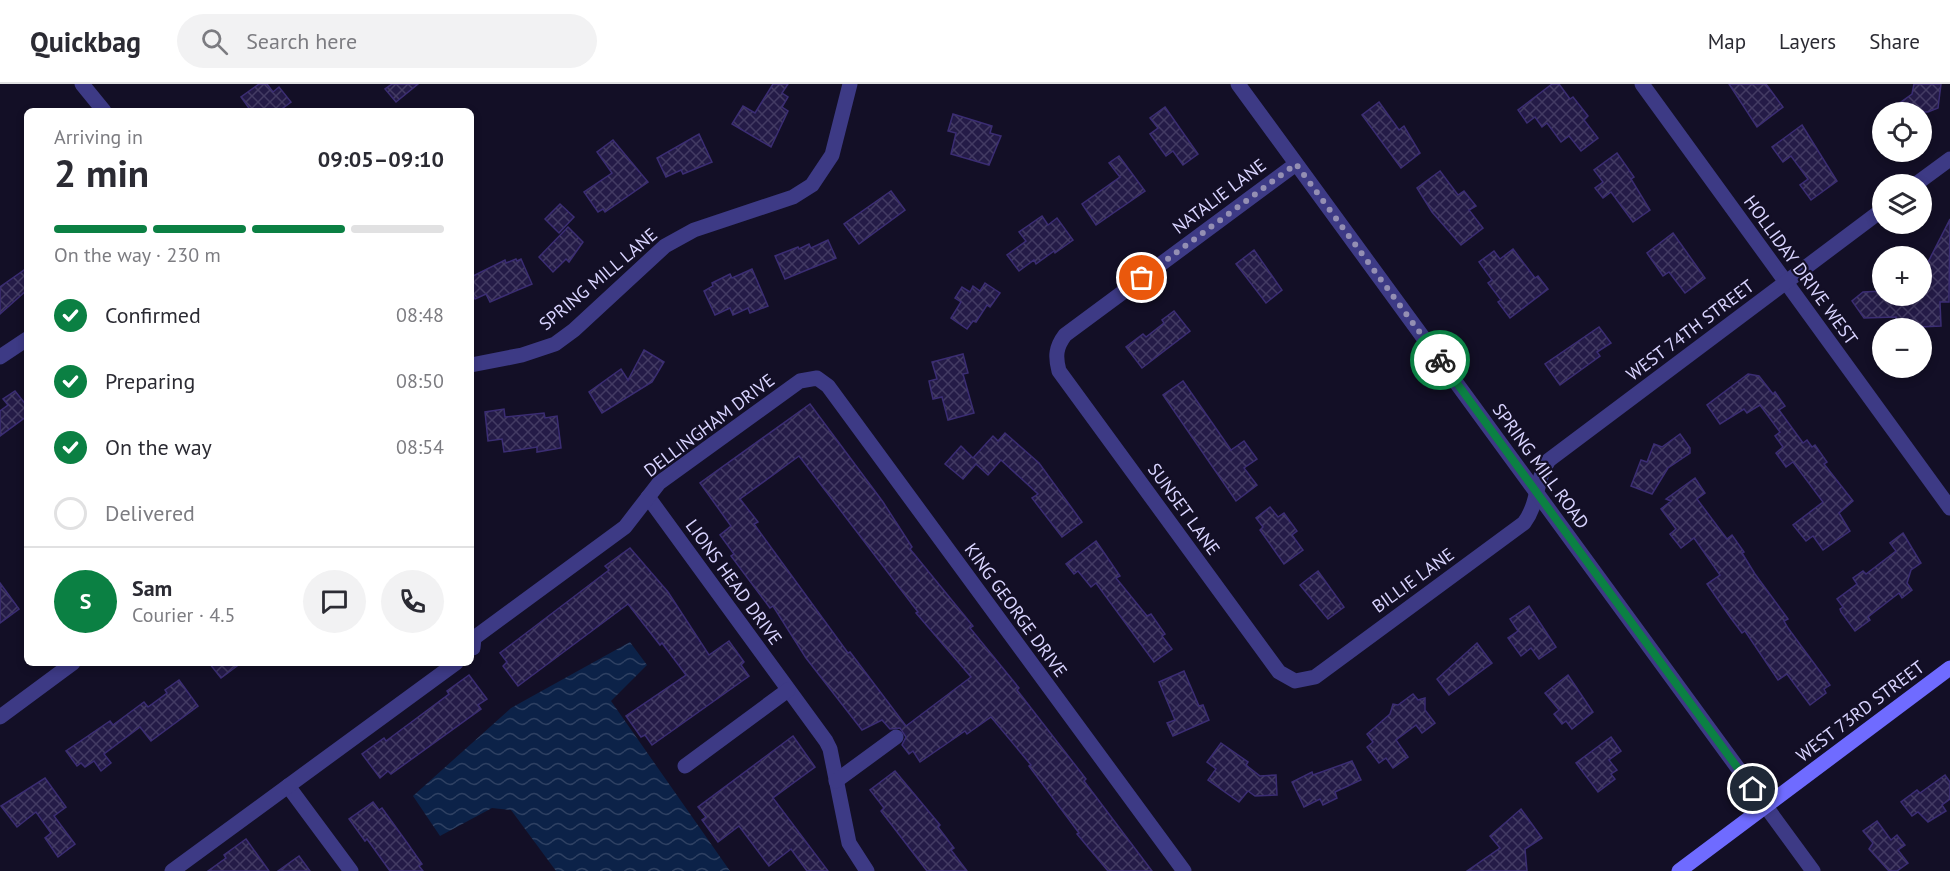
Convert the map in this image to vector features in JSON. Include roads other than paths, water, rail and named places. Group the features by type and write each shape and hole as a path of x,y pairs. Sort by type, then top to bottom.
{"main road":[{"name":"WEST 73RD STREET","path":"1679,871 1950,668"}],"street":[{"path":"82,84 102,108"},
{"name":"SPRING MILL LANE","path":"474,364 522,356 555,344 665,246 694,230 793,196 812,185 832,155 850,84"},
{"name":"SPRING MILL ROAD","path":"1238,84 1813,871"},
{"name":"HOLLIDAY DRIVE WEST","path":"1642,84 1950,508"},
{"path":"1930,174 1950,159"},
{"name":"NATALIE LANE","path":"1057,351 1065,335 1296,164"},
{"name":"WEST 74TH STREET","path":"1536,492 1540,474 1549,460 1872,218"},
{"path":"0,357 24,341"},
{"name":"SUNSET LANE","path":"1057,351 1059,371 1279,672 1295,681"},
{"name":"DELLINGHAM DRIVE","path":"474,638 626,527 659,483 800,381 813,377"},
{"name":"KING GEORGE DRIVE","path":"813,377 828,386 1184,871"},
{"name":"BILLIE LANE","path":"1295,681 1315,677 1524,523 1533,511 1536,492"},
{"name":"LIONS HEAD DRIVE","path":"648,497 830,749 849,843 867,871"},
{"path":"0,717 70,666"},
{"path":"172,871 452,666"},
{"path":"685,766 788,690"},
{"path":"836,781 896,737"},
{"path":"288,786 351,871"}],"water":[{"path":"630,642 647,665 611,701 730,871 556,871 511,810 492,808 440,836 413,796 511,708"}]}
